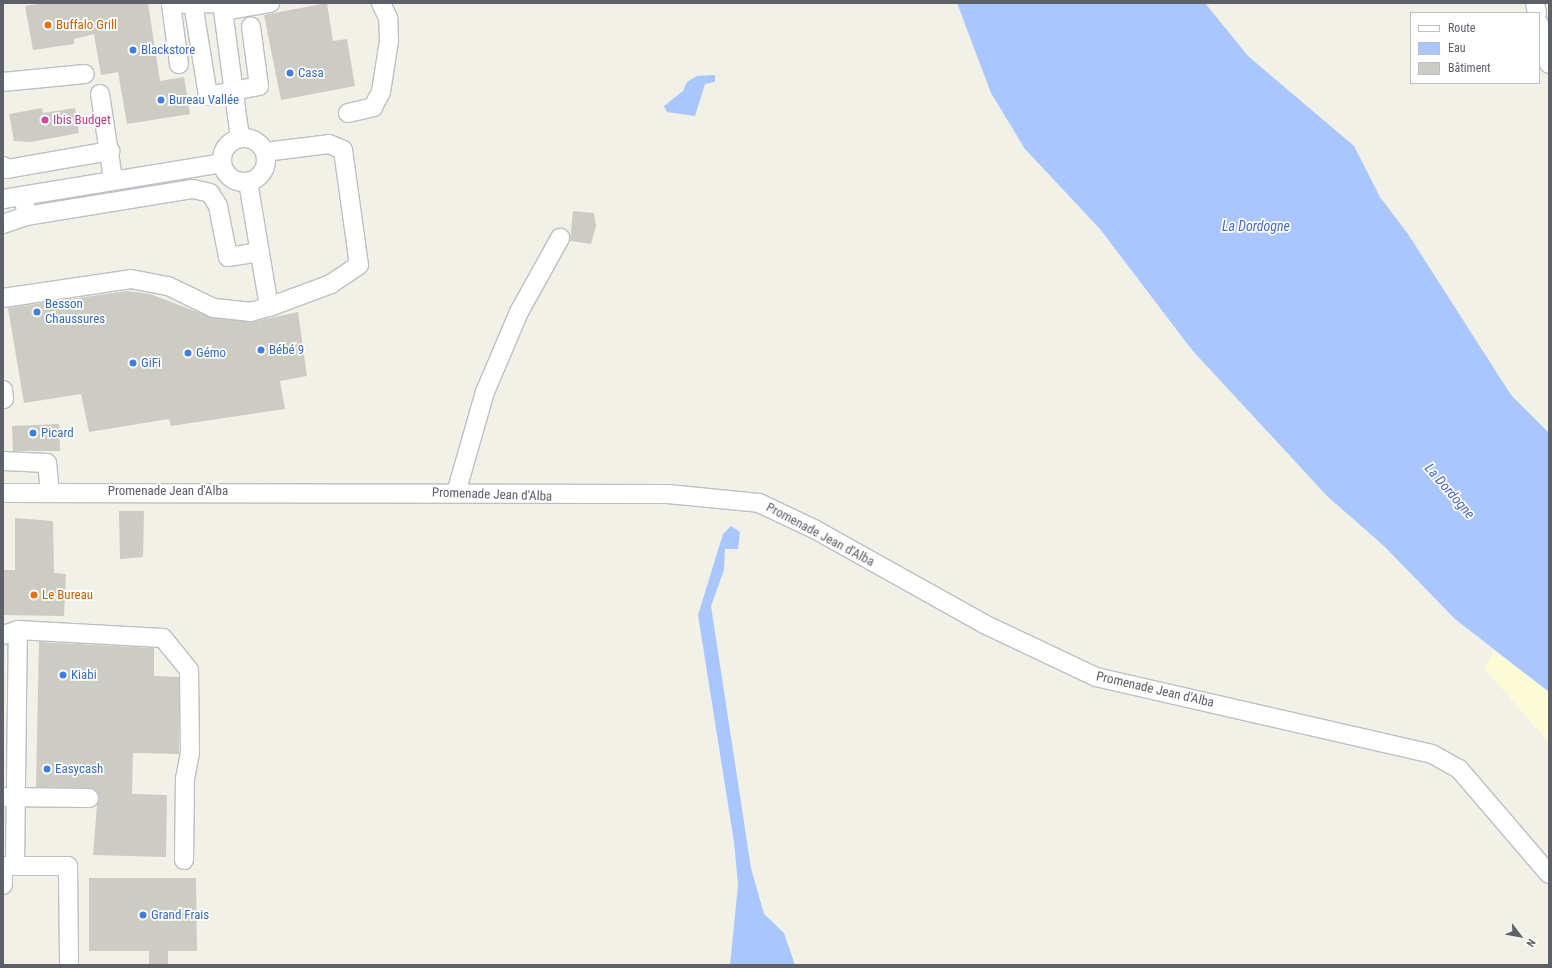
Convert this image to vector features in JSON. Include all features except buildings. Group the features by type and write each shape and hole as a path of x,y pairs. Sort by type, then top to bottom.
{"street":[{"path":"179,64 171,3 193,3 223,6 270,3"},
{"path":"193,3 208,96 259,86 251,27"},
{"path":"348,113 373,107 381,92 389,41 388,18 381,3"},
{"path":"223,6 229,56 236,91 240,138"},
{"path":"1540,28 1549,64"},
{"path":"229,56 254,53"},
{"path":"3,82 85,74"},
{"path":"100,94 110,151 113,179"},
{"path":"240,138 255,141 265,152 261,174 248,182 234,180 222,163 224,150 240,138"},
{"path":"3,298 131,279 168,286 214,308 250,312 331,284 359,265 343,150 329,144 265,152"},
{"path":"3,166 7,169 110,151"},
{"path":"3,199 113,179 222,163"},
{"path":"248,182 268,307"},
{"path":"3,224 26,216 193,189 210,193 218,206 228,257 260,252"},
{"path":"25,195 26,216"},
{"path":"456,493 485,392 519,312 560,238"},
{"path":"3,461 48,463 50,492"},
{"name":"Promenade Jean d'Alba","path":"3,493 456,493 518,496 668,494 759,503 816,530 984,624 1096,677 1432,754 1463,774 1549,874"},
{"path":"3,885 7,866 9,798 10,632 163,638 189,670 190,753 185,778 184,860"},
{"path":"9,798 89,798"},
{"path":"7,866 68,866 69,965"}],"sand":[{"path":"1494,650 1549,692 1549,743 1484,668"}],"water":[{"name":"La Dordogne","path":"957,3 1205,3 1248,56 1354,146 1380,197 1408,234 1511,395 1549,433 1549,692 1455,619 1384,546 1327,496 1192,350 1100,229 1025,149 991,93"},
{"path":"715,75 715,82 705,84 695,116 667,112 664,106 683,91 687,82 697,76"},
{"path":"731,526 740,532 738,549 725,549 724,570 711,606 751,868 764,914 784,933 795,965 730,965 738,885 734,842 698,615 723,534"}],"place":[{"name":"Buffalo Grill","path":"48,25"},
{"name":"Blackstore","path":"133,50"},
{"name":"Casa","path":"290,73"},
{"name":"Bureau Vallée","path":"161,100"},
{"name":"Ibis Budget","path":"45,120"},
{"name":"Besson Chaussures","path":"37,312"},
{"name":"Bébé 9","path":"261,350"},
{"name":"Gémo","path":"188,353"},
{"name":"GiFi","path":"133,363"},
{"name":"Picard","path":"33,433"},
{"name":"Le Bureau","path":"34,595"},
{"name":"Kiabi","path":"63,675"},
{"name":"Easycash","path":"47,769"},
{"name":"Grand Frais","path":"143,915"}]}
